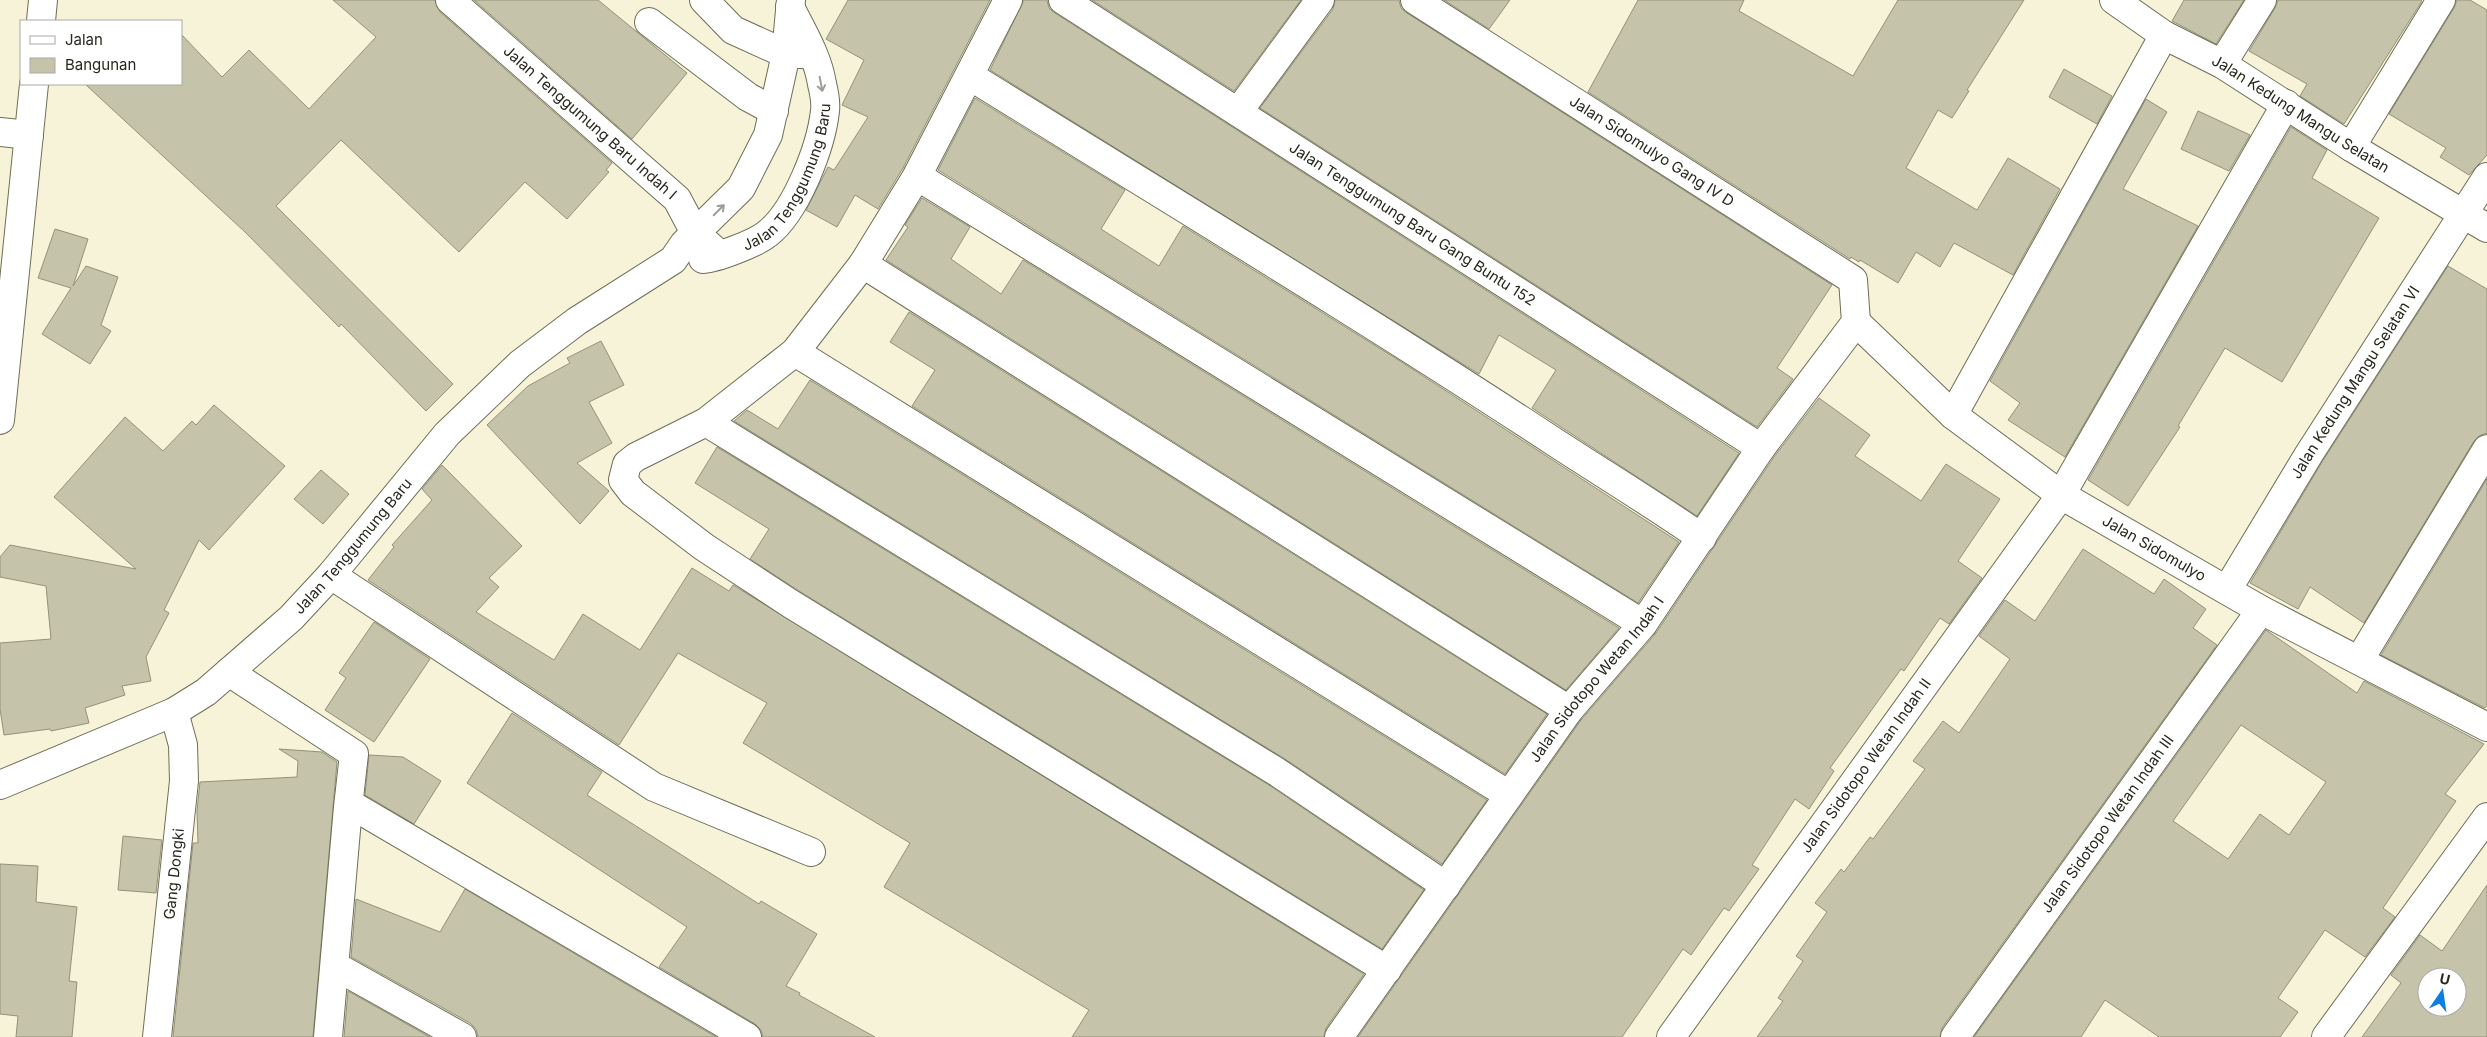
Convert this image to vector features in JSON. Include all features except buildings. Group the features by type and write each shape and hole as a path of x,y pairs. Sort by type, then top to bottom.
{"street":[{"path":"41,20 43,0"},
{"name":"Jalan Tenggumung Baru Indah I","path":"450,0 677,199 696,233 720,256"},
{"path":"704,0 733,30 786,54 813,54"},
{"path":"1008,0 917,176 863,264 796,352 706,422 631,460 627,464 623,475 627,487 704,547 791,604 1387,970"},
{"name":"Jalan Tenggumung Baru Gang Buntu 152","path":"1063,0 1761,448"},
{"path":"1238,112 1320,0"},
{"name":"Jalan Sidomulyo Gang IV D","path":"1415,0 1853,280 1856,322"},
{"name":"Jalan Kedung Mangu Selatan","path":"2114,0 2164,35 2222,64 2351,146 2476,221"},
{"path":"2222,64 2262,0"},
{"path":"2351,146 2441,0"},
{"name":"Jalan Tenggumung Baru","path":"673,260 720,256 766,235 783,218 813,158 825,110 822,83 813,54 791,3"},
{"name":"Jalan Tenggumung Baru","path":"0,785 174,712 206,692 291,618 331,575 447,434 520,364 577,321 673,260 696,233 741,188 768,135 786,54 791,3"},
{"path":"649,22 748,98 774,111"},
{"path":"1953,415 2164,35"},
{"path":"970,76 1469,386 1603,474 1654,504 1702,538"},
{"path":"0,420 4,347 34,85"},
{"name":"Jalan Sidotopo Wetan Indah II","path":"1671,1037 2061,495 2286,104"},
{"path":"0,132 29,135"},
{"path":"917,176 1643,624"},
{"name":"Jalan Kedung Mangu Selatan VI","path":"2227,590 2309,454 2476,221 2487,177"},
{"path":"863,264 1569,710"},
{"name":"Jalan Sidomulyo","path":"1856,322 1953,415 2061,495 2261,610 2485,722"},
{"name":"Jalan Sidotopo Wetan Indah I","path":"1339,1037 1569,710 1643,624 1761,448 1856,322"},
{"path":"796,352 1510,795"},
{"path":"706,422 1277,772 1446,886"},
{"path":"2360,659 2487,449"},
{"path":"331,575 654,787 811,852"},
{"name":"Jalan Sidotopo Wetan Indah III","path":"1955,1037 2261,610"},
{"path":"229,672 354,754 328,1037"},
{"name":"Gang Dongki","path":"157,1037 184,781 182,745 174,712"},
{"path":"350,804 747,1037"},
{"path":"2326,1037 2487,817"},
{"path":"335,966 462,1037"}]}
